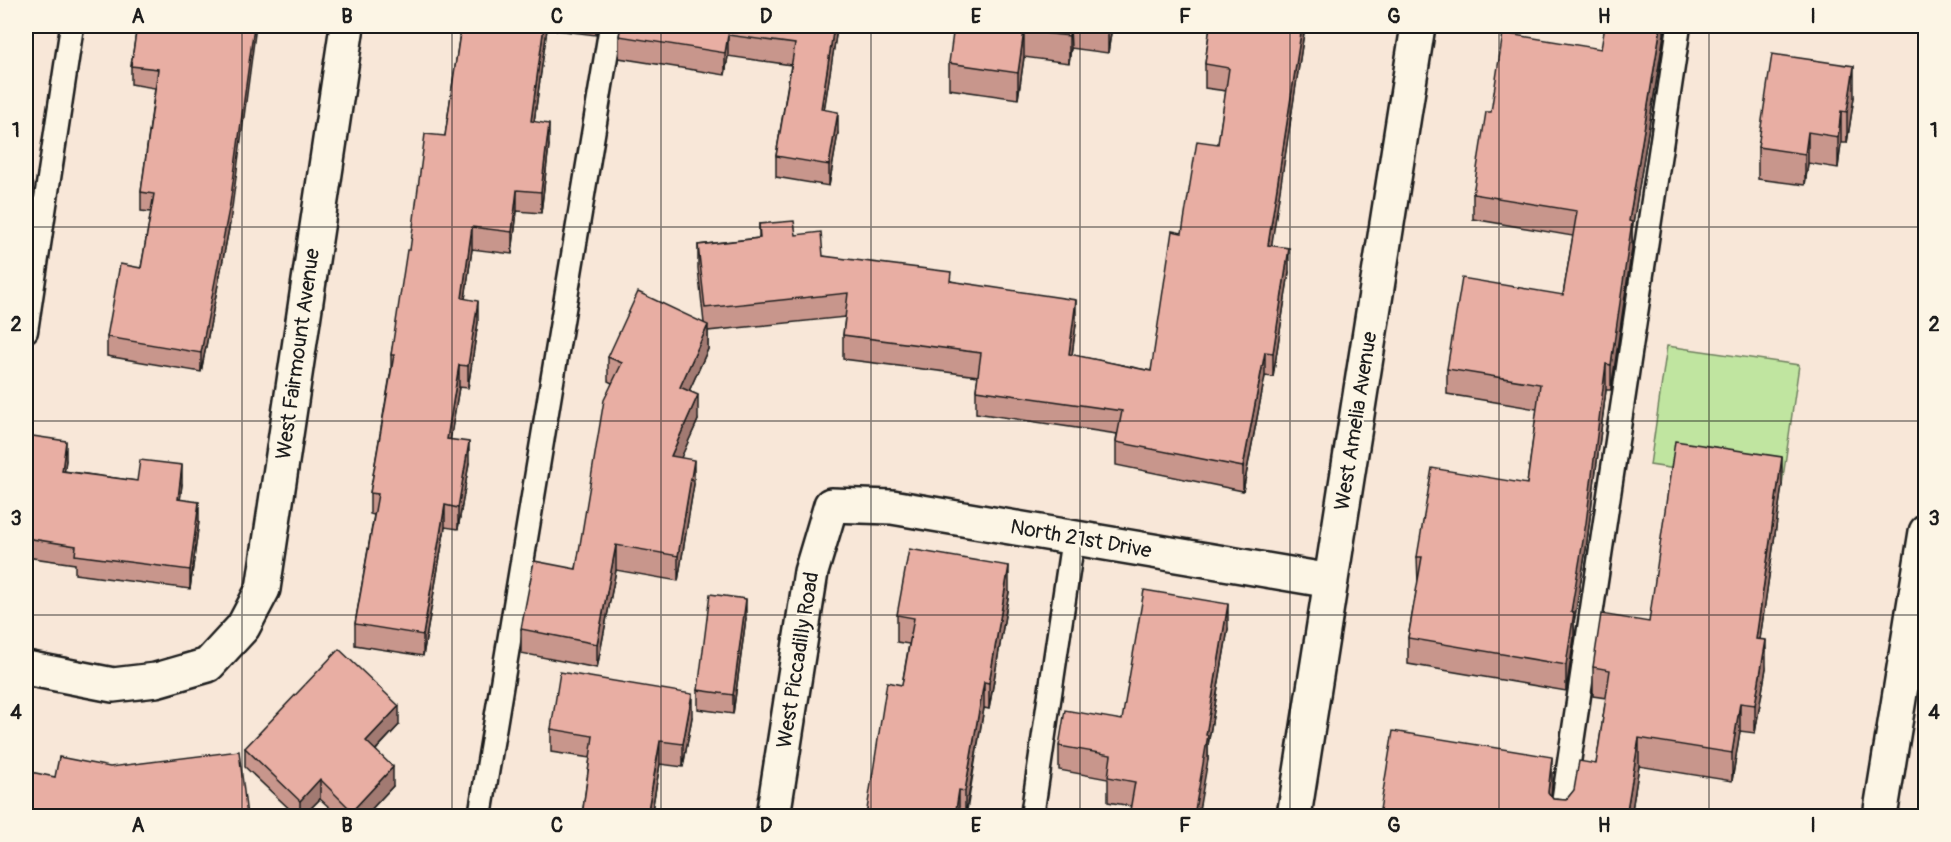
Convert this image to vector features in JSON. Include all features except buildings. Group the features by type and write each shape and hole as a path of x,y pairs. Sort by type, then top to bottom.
{"street":[{"name":"West Fairmount Avenue","path":"26,668 113,685 156,680 208,665 243,627 263,589 347,26"},
{"name":"West Amelia Avenue","path":"1294,816 1418,26"},
{"name":"North 21st Drive","path":"831,505 892,507 1331,581"},
{"name":"West Piccadilly Road","path":"773,816 811,572 831,505"},
{"path":"1880,816 1926,532"}],"lane":[{"path":"26,331 72,26"},
{"path":"480,816 611,26"},
{"path":"1561,816 1679,26"},
{"path":"1032,816 1073,538"}],"green space":[{"path":"1667,346 1799,365 1782,485 1650,465"}]}
